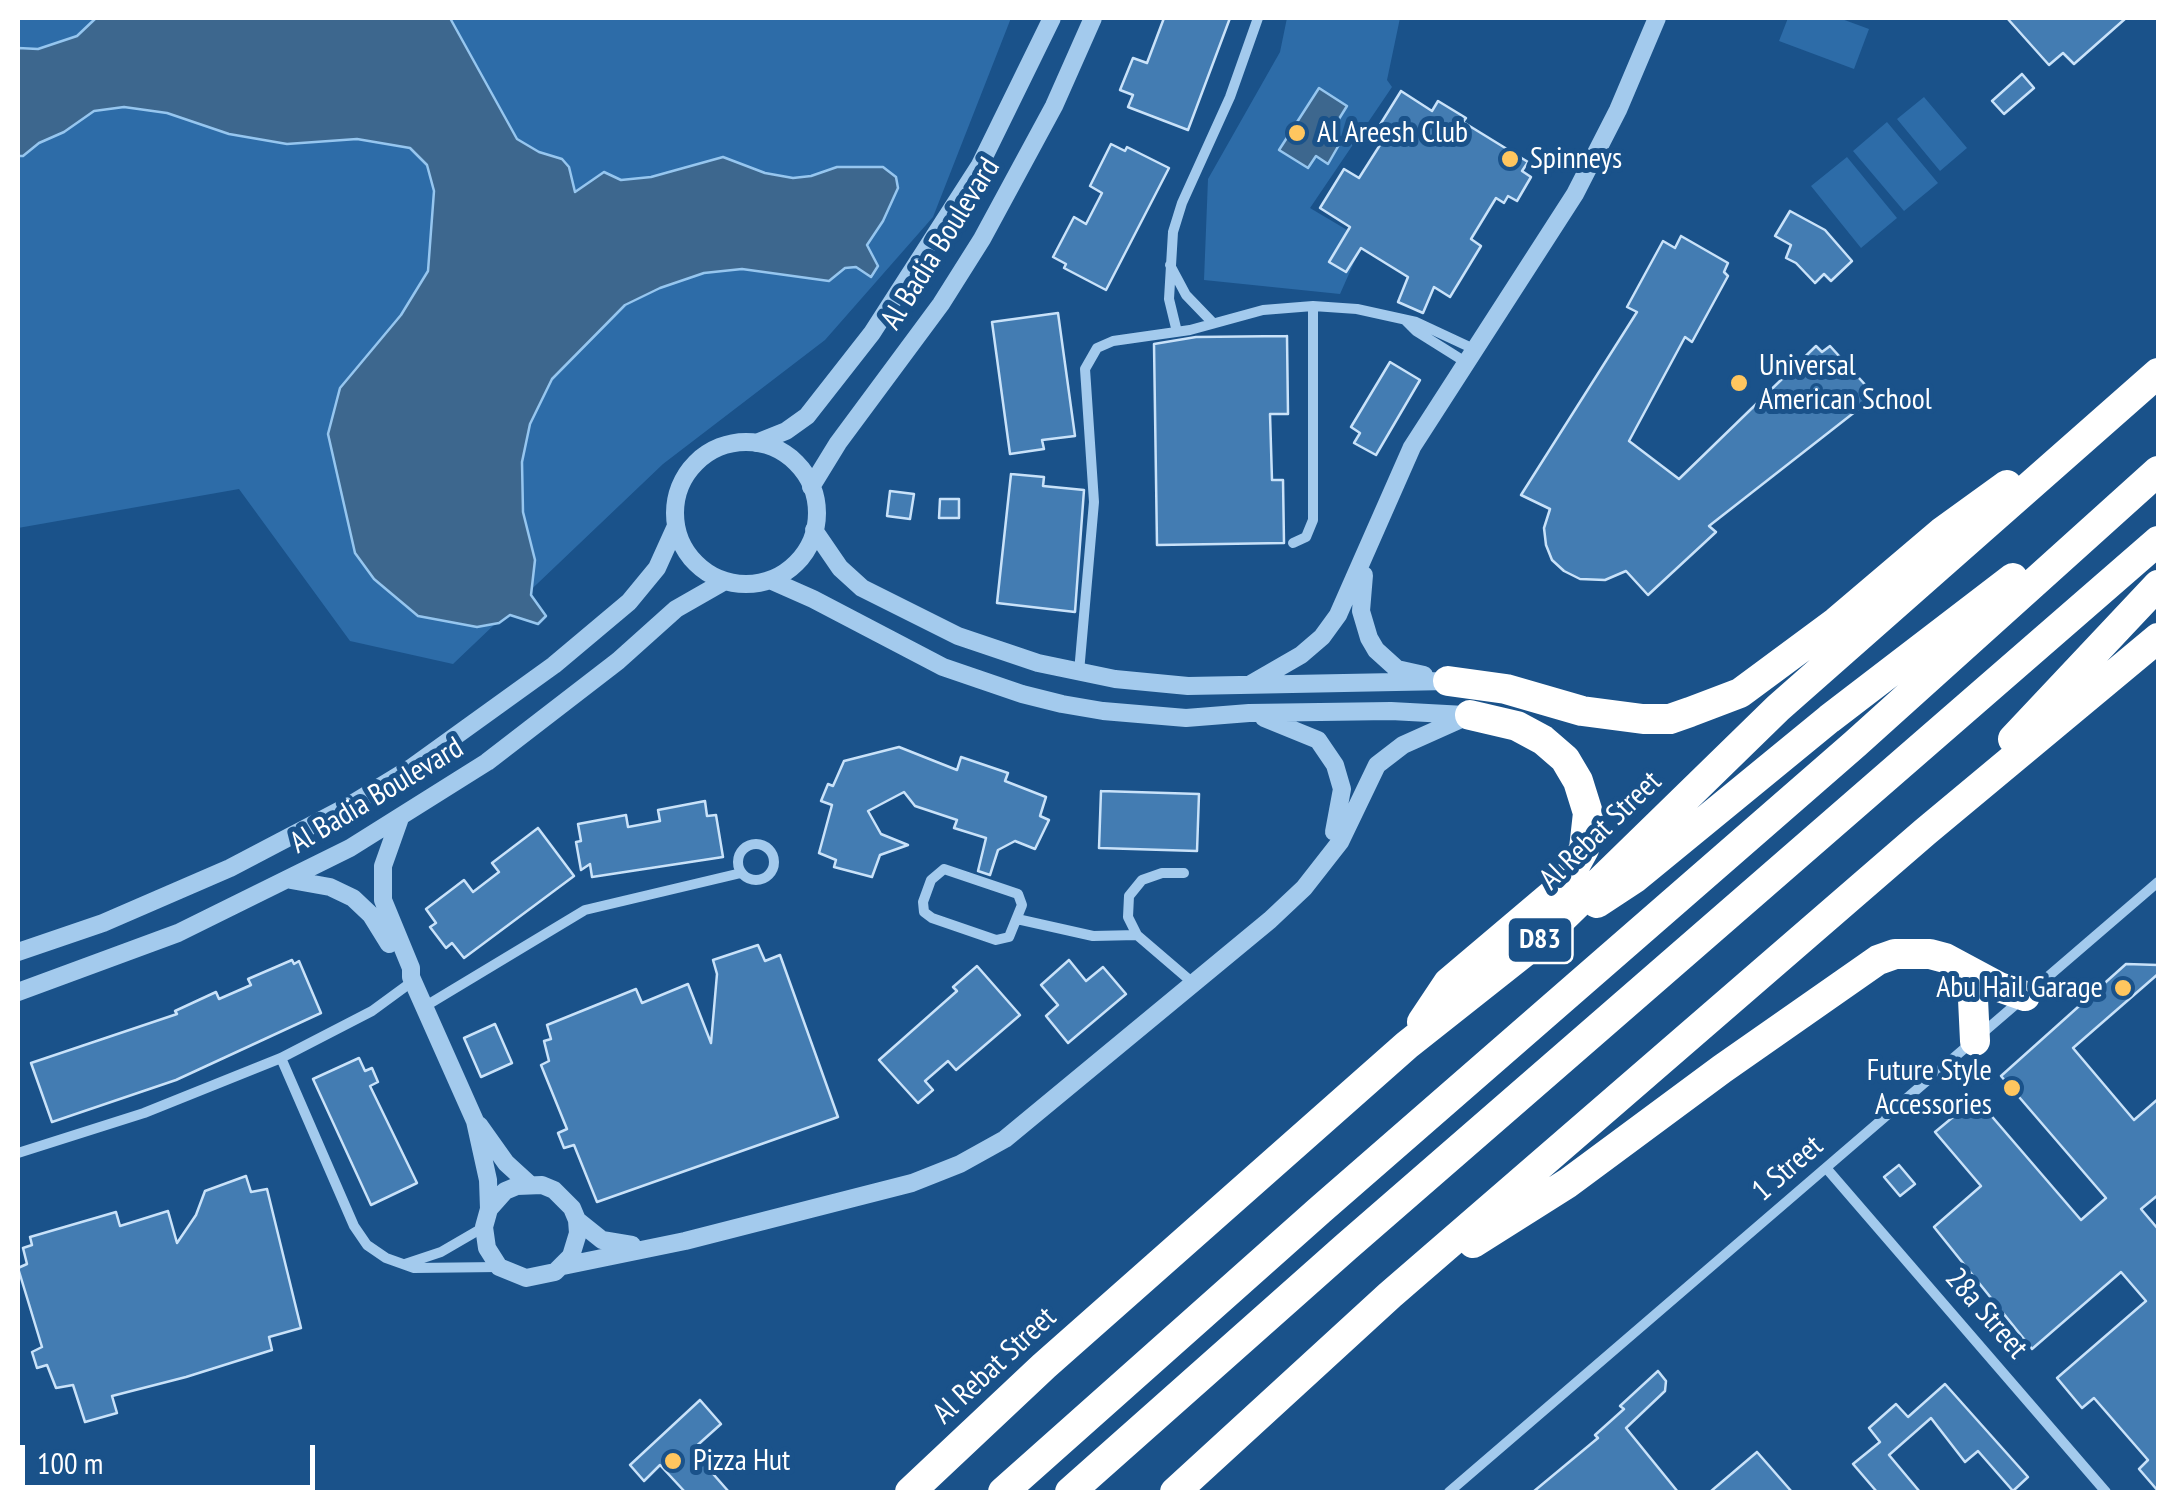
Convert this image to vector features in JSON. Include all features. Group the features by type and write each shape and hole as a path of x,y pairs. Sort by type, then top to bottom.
{"highway":[{"name":"Al Rebat Street","path":"910,1492 1044,1366 1407,1045 1541,939 1767,718 2158,374"},
{"path":"1448,681 1506,689 1582,711 1643,719 1670,719 1740,693 1836,622 1954,522 2121,406"},
{"path":"1541,939 1635,878 1829,719 2158,469"},
{"name":"D83","path":"1003,1492 1855,744 2158,469"},
{"path":"1070,1492 2158,541"},
{"path":"1924,832 2158,585"},
{"path":"1174,1492 1390,1295 1924,832 2158,638"},
{"path":"1407,1045 1448,983 1565,884 1584,849 1588,813 1578,781 1565,758 1517,726 1470,715"},
{"path":"1390,1295 1578,1176 1878,960 1912,952 1945,958 1999,988 2025,996"},
{"path":"1959,966 1973,999 1974,1042"}],"street":[{"name":"Al Badia Boulevard","path":"756,443 806,416 872,333 980,164 1052,18"},
{"name":"Al Badia Boulevard","path":"812,487 838,443 941,304 982,240 1037,140 1093,18"},
{"path":"1177,332 1169,298 1177,217 1225,108 1258,18"},
{"path":"1249,685 1302,655 1322,637 1338,614 1412,447 1576,194 1618,110 1657,18"},
{"path":"1170,264 1186,295 1213,323"},
{"path":"1079,672 1094,502 1085,377 1087,361 1104,344 1177,332 1263,310 1312,306 1357,309 1419,323 1471,356"},
{"path":"1292,543 1306,537 1312,520 1312,306"},
{"path":"756,443 784,453 812,487 816,516 803,555 770,580 755,584 725,581 698,566 676,526 675,511 682,482 700,459 726,445 756,443"},
{"name":"Al Badia Boulevard","path":"18,952 103,922 230,868 352,804 410,768 554,664 630,602 657,568 676,526"},
{"path":"814,530 840,568 875,595 972,641 1079,672 1152,684 1448,681"},
{"path":"1367,549 1361,611 1363,625 1376,650 1397,669 1448,681"},
{"path":"770,580 813,598 943,667 1022,694 1076,706 1186,718 1249,712 1470,715"},
{"name":"Al Badia Boulevard","path":"18,992 178,933 290,880 400,818 536,727 686,602 725,581"},
{"path":"1249,712 1318,740 1335,765 1342,789 1329,859"},
{"path":"400,818 383,866 382,889 412,979 475,1122 487,1173 486,1248 499,1266 516,1276 536,1278 563,1266 912,1183 960,1164 1030,1121 1270,920 1329,859 1377,766 1402,745 1470,715"},
{"path":"950,869 1018,894 1022,906 1018,919 1012,934 1001,941 932,918 924,912 922,902 934,875 950,869"},
{"path":"424,1007 585,910 741,873"},
{"path":"1184,873 1151,875 1134,888 1127,906 1137,935 1193,983"},
{"path":"290,880 330,887 353,898 372,915 402,969 412,979"},
{"name":"1 Street","path":"1449,1492 2158,882"},
{"path":"1018,919 1093,936 1137,935"},
{"path":"18,1154 144,1113 281,1058 372,1010 412,979"},
{"path":"281,1058 354,1226 376,1252 419,1268 499,1266"},
{"path":"475,1122 506,1163 529,1184 554,1190 593,1236 608,1242 652,1247"},
{"name":"28a Street","path":"1827,1169 2106,1492"},
{"path":"406,1264 440,1252 486,1218 506,1191 529,1184"},
{"path":"563,1266 576,1245 577,1220"}],"shaded area":[{"path":"18,18 1011,18 933,217 825,340 663,464 453,664 350,641 239,489 18,528"},
{"path":"96,18 450,18 517,139 562,159 569,167 575,192 604,172 621,180 651,177 723,157 765,173 793,178 837,167 883,167 896,177 898,188 867,245 878,266 871,277 856,267 845,268 829,281 742,269 704,273 625,305 552,379 530,424 522,462 523,512 535,560 531,595 546,616 538,624 510,615 499,623 477,627 418,616 374,579 355,553 328,434 340,388 401,315 428,271 434,191 427,165 410,148 357,139 287,144 229,134 167,113 124,107 94,111 18,156 18,48 38,49 77,36"},
{"name":"Al Areesh Club","path":"1287,18 1400,18 1387,80 1392,87 1310,208 1364,240 1340,294 1204,280 1208,179 1280,52"},
{"path":"1788,18 1839,18 1869,29 1854,69 1779,41"},
{"path":"1319,88 1347,106 1329,135 1340,143 1328,164 1316,156 1308,168 1279,150"},
{"path":"1924,97 1967,148 1940,171 1897,119"},
{"path":"1887,122 1938,183 1904,211 1853,151"},
{"path":"1847,157 1897,218 1861,248 1811,186"}],"building":[{"path":"1164,18 1230,18 1188,130 1128,107 1133,95 1120,90 1133,58 1147,63"},
{"path":"2007,18 2126,18 2074,64 2063,53 2049,65"},
{"path":"2022,74 2034,88 2004,114 1992,101"},
{"path":"1401,91 1432,111 1438,101 1466,118 1463,122 1528,162 1522,171 1531,177 1517,201 1508,196 1504,203 1496,198 1471,239 1481,246 1450,297 1434,287 1423,313 1398,302 1408,277 1361,248 1346,272 1329,262 1350,227 1320,208 1344,169 1359,178 1387,134 1378,128"},
{"path":"1111,144 1125,151 1127,147 1169,168 1106,290 1064,268 1066,264 1053,257 1074,217 1086,224 1102,193 1090,186"},
{"path":"1790,211 1825,230 1852,261 1831,281 1824,274 1815,283 1786,258 1791,245 1775,236"},
{"name":"Universal American School","path":"1681,236 1728,263 1724,272 1728,276 1692,342 1685,337 1629,441 1679,479 1816,346 1822,352 1830,346 1869,389 1861,395 1865,404 1709,526 1716,532 1648,595 1626,571 1605,580 1580,579 1564,571 1552,560 1546,545 1544,528 1550,509 1521,495 1637,312 1627,307 1663,241 1675,248"},
{"path":"1058,313 1075,436 1042,440 1044,449 1010,454 992,322"},
{"path":"1287,336 1288,414 1270,414 1272,480 1283,480 1284,543 1157,545 1154,344 1196,337"},
{"path":"1390,362 1420,380 1376,455 1354,443 1360,433 1351,427"},
{"path":"1011,474 1044,477 1043,486 1084,490 1075,612 997,603"},
{"path":"890,491 914,494 910,519 887,516"},
{"path":"940,499 959,499 959,518 939,518"},
{"path":"899,747 957,770 961,757 1008,773 1005,781 1046,797 1040,816 1049,820 1035,849 1015,841 998,850 990,875 978,871 986,838 954,828 957,820 915,806 904,792 868,811 881,834 908,845 880,855 872,877 834,867 836,860 819,853 832,805 821,801 828,784 833,786 844,761"},
{"path":"1101,791 1199,794 1197,851 1099,848"},
{"path":"705,801 707,816 716,815 723,857 592,877 590,864 581,870 576,842 581,841 578,824 626,815 628,827 660,821 658,810"},
{"path":"538,828 574,876 464,958 452,943 446,948 430,927 436,923 426,909 464,880 473,892 499,872 492,863"},
{"path":"758,945 765,961 780,955 838,1117 597,1202 574,1145 564,1148 558,1133 567,1129 541,1065 549,1061 544,1041 551,1039 547,1025 636,989 642,1003 688,984 711,1043 717,974 713,960"},
{"path":"292,960 294,964 299,961 321,1013 176,1080 52,1122 31,1063 177,1014 175,1011 216,992 219,999 251,985 248,979"},
{"path":"1069,960 1086,981 1103,967 1126,994 1068,1043 1046,1016 1058,1005 1041,985"},
{"path":"2126,964 2158,965 2158,974 2073,1048 2134,1120 2158,1099 2158,1195 2141,1209 2158,1229 2158,1491 2139,1469 2148,1460 2094,1398 2082,1408 2057,1378 2146,1301 2121,1272 2032,1349 1934,1227 1981,1186 1935,1132 1976,1098 2081,1220 2106,1198 2001,1076"},
{"path":"977,966 1020,1015 956,1070 948,1061 925,1081 933,1090 918,1103 879,1060 957,991 953,987"},
{"path":"495,1024 512,1063 481,1077 464,1038"},
{"path":"359,1058 365,1071 372,1068 378,1082 370,1086 417,1183 371,1205 313,1079"},
{"path":"1899,1165 1915,1184 1900,1196 1884,1177"},
{"path":"246,1176 251,1192 267,1189 301,1328 269,1337 272,1350 112,1396 117,1413 85,1422 73,1385 56,1388 47,1365 37,1368 32,1352 42,1347 18,1268 27,1264 23,1248 32,1245 30,1237 116,1212 120,1226 168,1211 177,1243 196,1215 205,1191"},
{"path":"1658,1371 1666,1381 1665,1391 1626,1428 1678,1492 1533,1492 1598,1438 1595,1435 1624,1409 1620,1406"},
{"path":"1945,1384 2028,1477 2013,1491 1978,1451 1965,1462 1931,1418 1889,1455 1920,1492 1877,1492 1853,1464 1880,1442 1869,1428 1896,1404 1908,1417"},
{"path":"700,1400 721,1424 692,1450 729,1492 685,1492 660,1465 644,1481 630,1465"},
{"path":"1757,1452 1792,1492 1710,1492"}],"place":[{"name":"Al Areesh Club","path":"1297,133"},
{"name":"Spinneys","path":"1510,159"},
{"name":"Universal American School","path":"1739,383"},
{"name":"Abu Hail Garage","path":"2123,988"},
{"name":"Future Style Accessories","path":"2012,1088"},
{"name":"Pizza Hut","path":"673,1461"}]}
